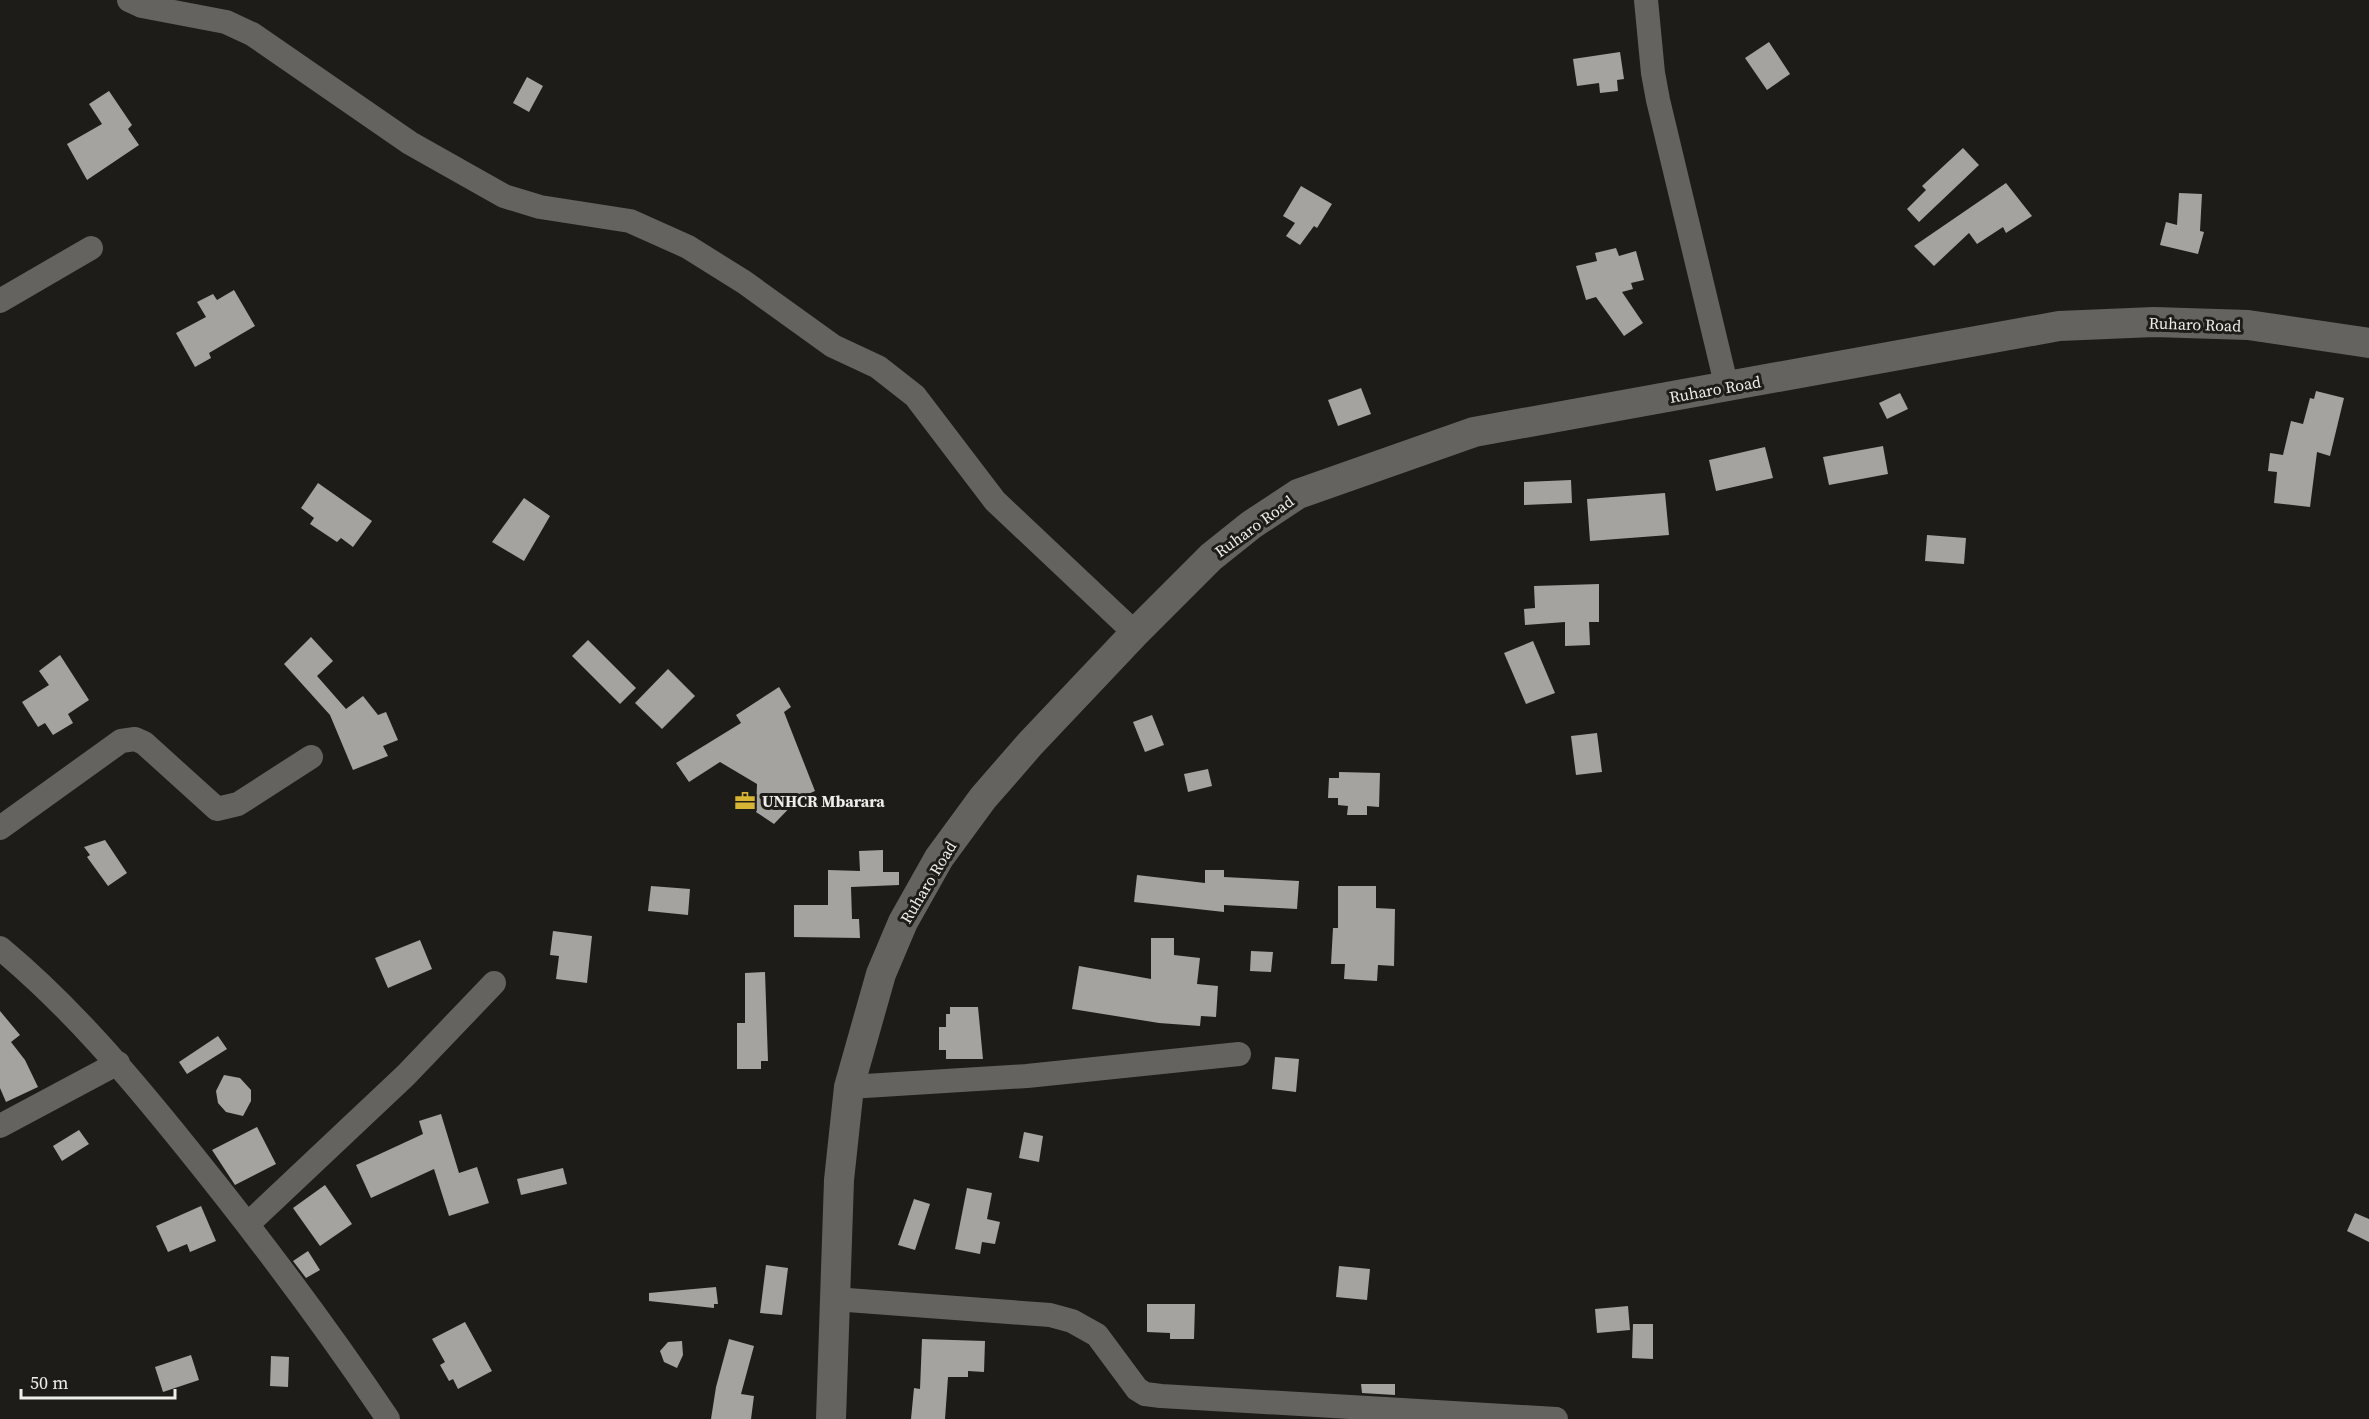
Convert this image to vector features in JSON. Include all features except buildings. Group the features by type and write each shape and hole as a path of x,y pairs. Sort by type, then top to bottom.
{"street":[{"path":"129,0 142,6 225,22 252,34 410,143 504,196 540,207 630,221 688,247 716,264 833,346 878,367 900,382 915,396 995,501 1135,633"},
{"path":"1646,0 1658,100 1727,388"},
{"path":"0,301 91,248"},
{"name":"Ruharo Road","path":"831,1419 839,1180 849,1087 881,974 903,922 939,858 983,798 1030,744 1135,633 1211,558 1251,525 1298,494 1474,432 1727,388 2059,326 2154,322 2248,326 2369,343"},
{"path":"0,828 121,741 135,739 144,743 217,809 238,804 311,757"},
{"path":"0,948 40,981 118,1063 296,1287 388,1419"},
{"path":"248,1224 406,1075 494,983"},
{"path":"849,1087 1027,1077 1239,1054"},
{"path":"0,1126 118,1063"},
{"path":"834,1299 1050,1315 1072,1321 1097,1335 1129,1381 1145,1394 1188,1400 1438,1415 1556,1419"}],"place":[{"name":"UNHCR Mbarara","path":"745,801"}]}
